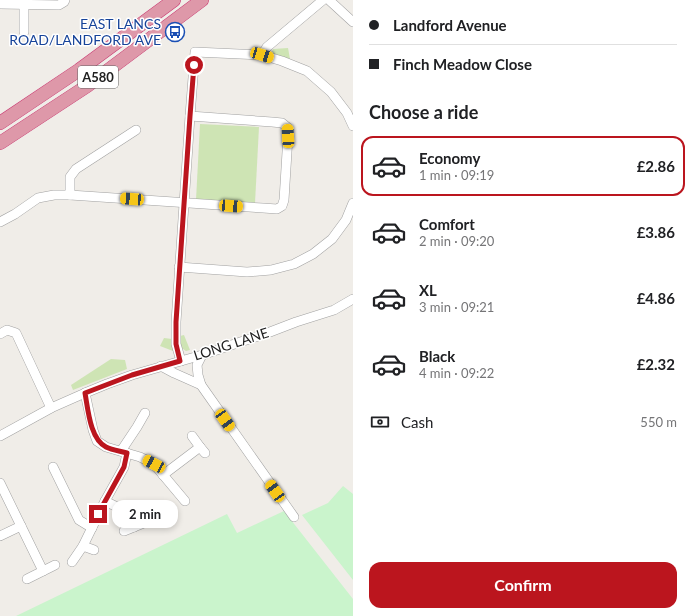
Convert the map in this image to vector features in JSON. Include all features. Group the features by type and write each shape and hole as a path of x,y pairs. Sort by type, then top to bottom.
{"highway":[{"name":"A580","path":"0,122 79,70 174,0"},
{"name":"A580","path":"0,143 87,86 197,2"}],"street":[{"path":"0,4 59,5 65,0"},
{"path":"262,55 267,47 323,0"},
{"path":"329,0 353,22"},
{"path":"24,4 24,32"},
{"path":"180,361 176,344 176,322 195,52 262,55 307,71 331,92 347,113 353,126"},
{"path":"0,222 15,214 38,198 54,195 276,209 282,206 284,200 288,136 287,127 282,123 190,116"},
{"path":"70,195 70,177 76,169 136,130"},
{"path":"179,267 247,272 272,270 294,264 313,254 332,239 346,220 353,203"},
{"name":"LONG LANE","path":"0,436 51,408 85,393 132,375 202,355 334,310 353,299"},
{"path":"0,334 7,330 16,333 51,408"},
{"path":"202,355 197,365 201,385 294,517"},
{"path":"161,366 174,374 201,385"},
{"path":"85,393 92,430 98,441 106,447 140,457 154,464 185,501"},
{"path":"72,562 84,546 105,501 124,467 124,452 127,442 145,413"},
{"path":"163,475 203,450 192,436"},
{"path":"53,467 79,520 92,528"},
{"path":"0,483 43,571"},
{"path":"105,501 127,514 134,527"},
{"path":"124,531 146,522"},
{"path":"0,536 21,526"},
{"path":"84,546 94,550"},
{"path":"27,578 54,564"}],"green space":[{"path":"288,48 290,59 274,55 272,52 273,49"},
{"path":"200,124 259,127 255,203 196,200"},
{"path":"184,335 190,350 186,351 181,345 180,336"},
{"path":"164,338 172,339 173,351 160,346"},
{"path":"111,359 125,360 127,369 73,390 71,385"},
{"path":"343,486 353,494 353,580 302,515 328,503"},
{"path":"284,511 353,599 353,616 16,616 227,514 237,533"}],"place":[{"name":"EAST LANCS ROAD/LANDFORD AVE","path":"175,32"}],"route":[{"path":"98,514 124,467 127,453 106,447 98,441 92,430 85,393 132,375 180,361 176,344 176,322 194,65"}]}
